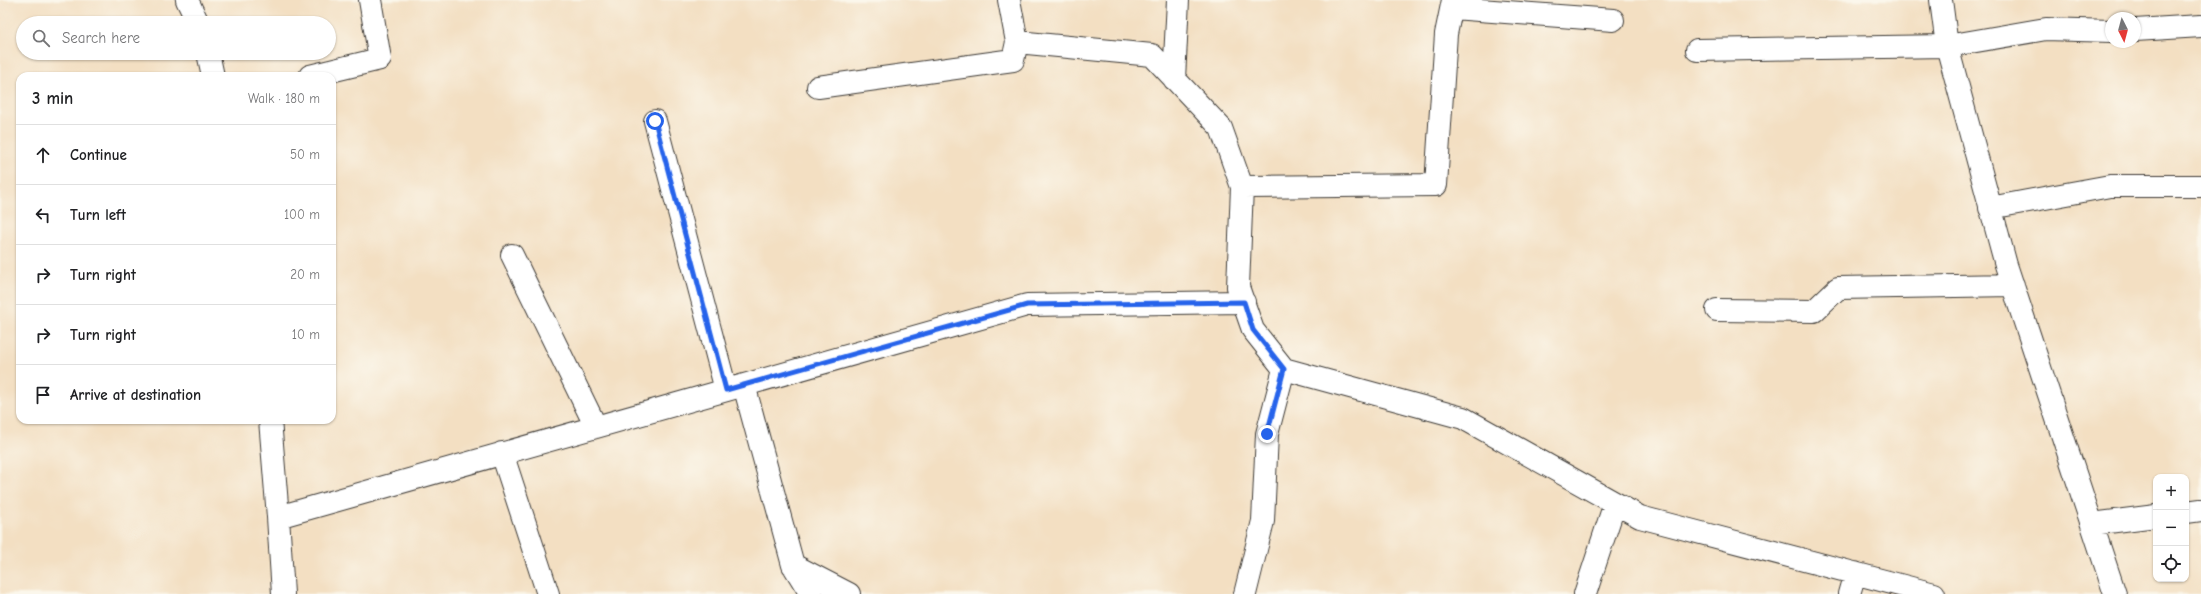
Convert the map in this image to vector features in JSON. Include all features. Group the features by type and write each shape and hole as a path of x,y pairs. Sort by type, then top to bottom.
{"street":[{"path":"187,0 195,16"},
{"path":"328,72 380,60 370,0"},
{"path":"818,87 1013,60 1017,42 1008,0"},
{"path":"1174,79 1178,0"},
{"path":"1941,0 1946,46 1990,208 2013,285 2115,594"},
{"path":"1242,187 1436,185 1446,34 1453,4 1613,20"},
{"path":"2141,30 2201,26"},
{"path":"1697,50 1946,46 2046,29 2105,31"},
{"path":"1017,42 1152,55 1221,128 1242,187 1238,287 1253,330 1284,369 1463,418 1640,517 1934,594"},
{"path":"210,60 212,72"},
{"path":"655,121 735,388 794,565 810,594"},
{"path":"1990,208 2110,186 2201,186"},
{"path":"512,254 596,427"},
{"path":"1717,310 1814,311 1838,288 2013,285"},
{"path":"278,517 1027,305 1244,302"},
{"path":"1245,594 1262,521 1267,434 1284,369"},
{"path":"270,424 283,594"},
{"path":"502,453 548,594"},
{"path":"1585,594 1615,503"},
{"path":"2189,512 2201,510"},
{"path":"2092,524 2153,516"},
{"path":"794,565 847,594"},
{"path":"1849,594 1855,573"}],"route":[{"path":"655,121 726,390 1027,305 1244,302 1253,330 1284,369 1267,434"}]}
